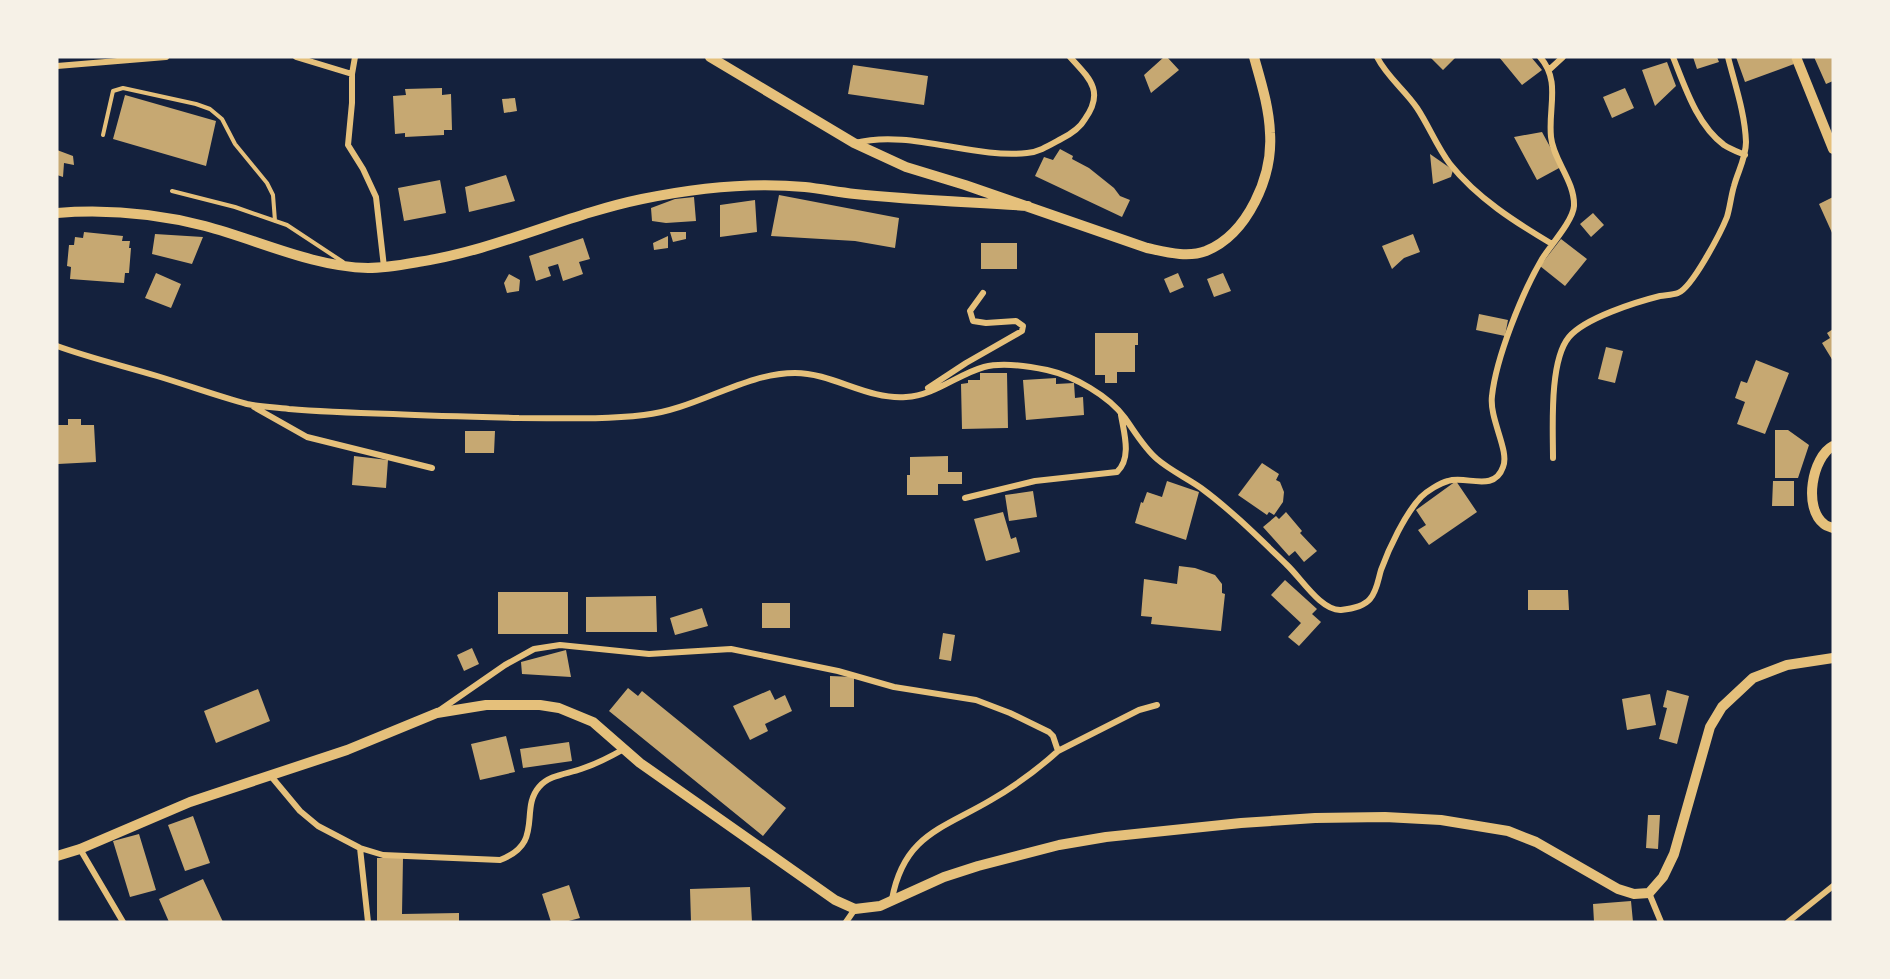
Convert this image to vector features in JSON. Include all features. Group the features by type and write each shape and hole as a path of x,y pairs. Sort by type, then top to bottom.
{"street":[{"path":"57,66 166,57"},
{"path":"296,57 352,74"},
{"path":"355,57 348,145 363,169 376,197 384,267"},
{"path":"710,57 854,143 906,167 1028,206 1147,248 1172,254 1193,254 1206,251 1224,240 1239,226 1252,206 1263,182 1270,158 1270,134 1268,111 1254,57"},
{"path":"854,143 868,140 898,140 1006,153 1028,153 1044,148 1083,123 1093,105 1094,86 1070,57"},
{"path":"1377,57 1416,106 1450,164 1476,191 1513,221 1552,244"},
{"path":"57,346 251,405 323,412 593,419 678,409 772,375 797,373 819,375 855,388 885,396 905,398 918,395 983,367 996,365 1049,370 1081,381 1120,412 1157,459 1213,497 1288,566 1322,603 1330,609 1341,610 1361,606 1374,594 1398,531 1423,495 1452,479 1479,483 1493,480 1501,473 1505,458 1492,418 1492,395 1500,362 1526,289 1571,215 1574,206 1571,192 1552,148 1550,131 1552,81 1550,69 1540,57"},
{"path":"1550,69 1563,57"},
{"path":"1673,57 1689,96 1704,123 1727,147 1745,155"},
{"path":"1553,458 1554,384 1559,358 1569,336 1584,325 1623,308 1680,293 1703,263 1727,217 1734,185 1745,155 1746,142 1743,112 1728,57"},
{"path":"1796,57 1833,149"},
{"path":"57,213 112,213 161,217 204,226 310,258 349,266 384,267 477,250 579,216 643,199 729,186 805,187 855,194 1028,206"},
{"path":"918,395 966,363 1022,331 1023,326 1016,321 986,323 973,321 970,311 983,294"},
{"path":"251,405 307,437 432,468"},
{"path":"964,498 1035,481 1117,472 1124,465 1126,454 1120,412"},
{"path":"1833,446 1823,454 1817,469 1812,486 1812,502 1824,524 1833,528"},
{"path":"57,856 80,849 190,802 347,750 437,713 504,665 534,649 560,645 650,654 731,649 838,671 894,687 976,700 991,704 1050,732 1058,751"},
{"path":"437,713 500,704 540,705 559,708 593,722 624,749 701,807 835,900 855,909 880,906 967,869 1068,843 1180,828 1315,818 1385,817 1453,822 1508,831 1536,842 1618,889 1634,894 1649,893 1663,877 1674,854 1710,727 1722,707 1753,678 1787,665 1833,658"},
{"path":"892,899 900,870 910,853 922,840 1006,791 1035,772 1058,751 1139,710 1158,705"},
{"path":"269,775 300,811 328,832 360,848 383,855 500,860 511,856 526,840 533,797 536,789 543,782 596,764 624,749"},
{"path":"360,848 368,922"},
{"path":"80,849 123,922"},
{"path":"1788,922 1833,886"},
{"path":"1649,893 1661,922"},
{"path":"846,922 855,909"}],"lane":[{"path":"103,135 113,91 123,88 196,104 210,110 222,119 235,144 267,183 273,195 275,220"},
{"path":"172,191 235,207 287,225 349,266"}],"building":[{"path":"1164,57 1167,57 1179,70 1151,93 1144,75"},
{"path":"1430,57 1456,57 1443,70"},
{"path":"1499,57 1531,57 1542,70 1522,85"},
{"path":"1693,57 1717,57 1719,62 1697,69"},
{"path":"1736,57 1791,57 1794,64 1745,82"},
{"path":"1814,57 1833,57 1833,81 1826,84"},
{"path":"1667,62 1676,86 1655,106 1642,70"},
{"path":"853,65 928,76 924,105 848,94"},
{"path":"442,88 442,95 451,94 452,130 444,130 444,135 405,137 405,133 395,134 393,96 406,95 405,89"},
{"path":"1625,88 1634,108 1612,118 1603,97"},
{"path":"125,95 216,121 206,166 113,139"},
{"path":"515,98 517,111 504,113 502,99"},
{"path":"1542,132 1561,167 1537,180 1514,137"},
{"path":"1060,149 1089,168 1114,188 1120,196 1130,200 1122,217 1035,176 1044,157 1053,160"},
{"path":"57,150 73,156 74,165 64,163 63,177 57,175"},
{"path":"1430,154 1453,170 1451,177 1433,184"},
{"path":"506,175 515,201 469,212 465,187"},
{"path":"440,180 446,213 404,221 398,188"},
{"path":"779,195 899,218 895,248 855,241 771,236"},
{"path":"694,197 696,221 666,223 652,221 651,208 675,199"},
{"path":"1833,197 1833,235 1819,204"},
{"path":"755,200 757,232 720,237 720,205"},
{"path":"1593,213 1604,225 1591,237 1580,224"},
{"path":"84,232 123,236 122,241 130,241 129,273 125,273 124,283 70,279 71,267 67,266 69,245 74,245 75,237 83,238"},
{"path":"670,232 686,232 686,239 673,242"},
{"path":"155,234 203,237 192,264 152,254"},
{"path":"1413,234 1420,252 1404,258 1392,269 1382,246"},
{"path":"668,236 668,248 654,250 653,243"},
{"path":"583,238 590,259 579,262 583,274 563,281 558,264 548,267 551,276 536,281 529,256"},
{"path":"1561,239 1587,259 1565,286 1540,266"},
{"path":"981,243 1017,243 1017,269 981,269"},
{"path":"156,273 181,284 171,308 145,298"},
{"path":"1178,273 1184,287 1170,293 1164,279"},
{"path":"1223,273 1231,291 1214,297 1207,279"},
{"path":"509,274 520,280 519,291 507,293 504,283"},
{"path":"1479,314 1508,320 1505,336 1476,330"},
{"path":"1833,329 1833,361 1822,343 1830,338 1827,333"},
{"path":"1095,333 1138,333 1138,345 1135,345 1135,372 1117,372 1117,383 1105,383 1105,375 1095,375"},
{"path":"1606,347 1623,351 1615,383 1598,379"},
{"path":"1756,360 1789,373 1765,434 1737,424 1745,402 1735,398 1741,381 1747,383"},
{"path":"980,373 1007,373 1008,428 962,429 961,384 968,383 968,380 980,380"},
{"path":"1056,378 1056,384 1074,383 1075,398 1083,397 1084,415 1026,420 1023,380"},
{"path":"68,419 81,419 81,425 94,425 96,462 58,464 57,425 68,425"},
{"path":"1775,430 1788,430 1809,445 1798,478 1775,478"},
{"path":"465,431 495,431 494,453 465,453"},
{"path":"354,456 388,460 386,488 352,485"},
{"path":"948,456 948,472 962,472 962,484 938,484 938,495 907,495 910,457"},
{"path":"1262,463 1279,474 1276,480 1280,482 1284,492 1283,502 1274,515 1269,512 1267,515 1238,495"},
{"path":"1167,481 1199,492 1186,540 1135,523 1141,502 1143,503 1147,492 1162,497"},
{"path":"1456,481 1477,512 1429,545 1418,530 1426,525 1416,510"},
{"path":"1773,481 1794,481 1794,506 1772,506"},
{"path":"1033,491 1037,517 1009,521 1005,495"},
{"path":"1003,512 1011,539 1016,537 1020,552 986,561 974,519"},
{"path":"1286,512 1302,531 1300,533 1317,551 1304,562 1295,551 1289,556 1263,527 1276,516 1279,519"},
{"path":"1179,566 1195,568 1215,575 1222,584 1222,593 1225,594 1221,631 1151,624 1152,617 1141,616 1144,579 1177,584"},
{"path":"1285,580 1317,609 1312,614 1321,622 1299,646 1288,637 1301,623 1271,595"},
{"path":"1528,590 1568,590 1569,610 1528,610"},
{"path":"498,592 568,592 568,634 498,634"},
{"path":"656,596 657,632 586,632 586,597"},
{"path":"762,603 790,603 790,628 762,628"},
{"path":"702,608 708,626 675,635 670,618"},
{"path":"943,633 955,635 951,661 939,659"},
{"path":"472,648 479,664 464,671 457,655"},
{"path":"566,650 571,677 522,674 521,662"},
{"path":"830,676 854,677 854,707 830,707"},
{"path":"628,688 638,696 642,691 786,808 763,836 609,711"},
{"path":"258,689 270,721 216,743 204,711"},
{"path":"770,690 775,700 785,695 792,711 765,724 768,731 750,740 733,706"},
{"path":"1667,690 1689,696 1677,744 1659,739 1667,708 1663,707"},
{"path":"1650,694 1656,725 1627,730 1622,699"},
{"path":"506,736 515,772 480,780 471,744"},
{"path":"569,742 572,761 523,768 520,749"},
{"path":"1648,815 1660,815 1658,849 1646,848"},
{"path":"193,816 210,863 185,871 168,825"},
{"path":"139,834 156,890 130,897 113,841"},
{"path":"377,858 403,858 402,914 459,913 459,922 377,922"},
{"path":"203,879 223,922 169,922 159,899"},
{"path":"569,885 580,918 565,922 551,922 542,894"},
{"path":"750,887 752,922 691,922 690,889"},
{"path":"1631,901 1633,922 1594,922 1593,904"}]}
